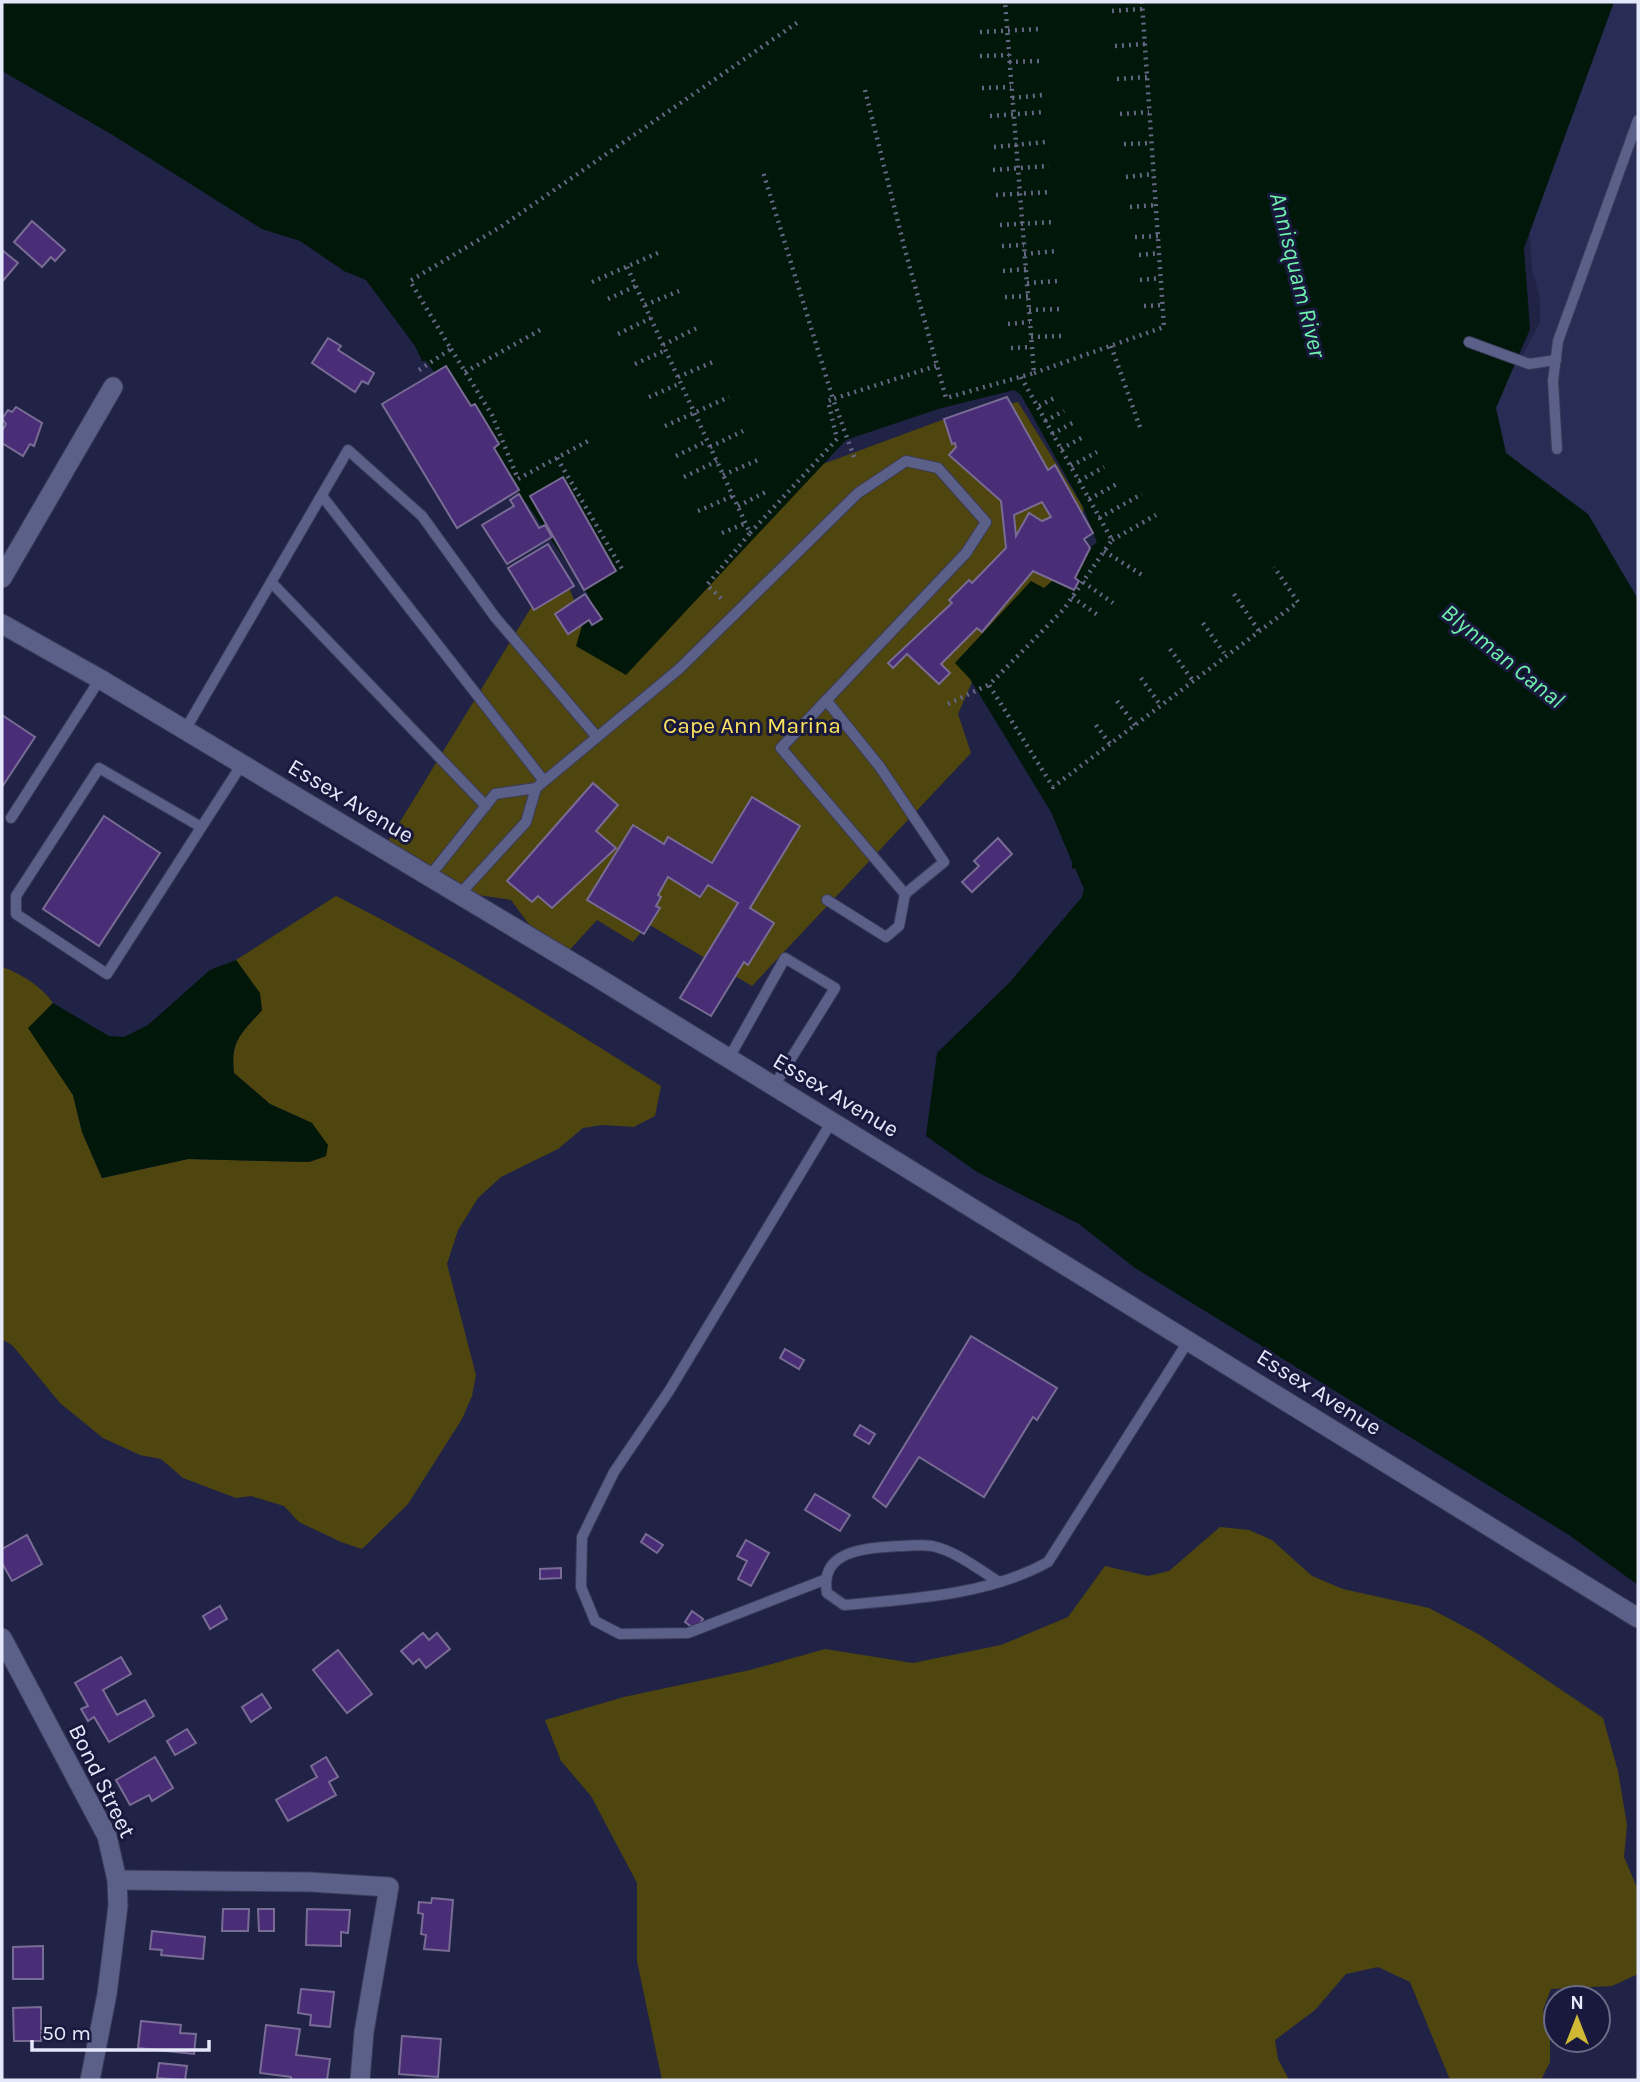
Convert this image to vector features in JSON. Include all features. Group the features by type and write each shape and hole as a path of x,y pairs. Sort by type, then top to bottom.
{"street":[{"path":"2,578 113,387"},
{"name":"Essex Avenue","path":"2,624 186,730 729,1058 1638,1618"},
{"name":"Bond Street","path":"2,1638 102,1826 117,1880 118,1906 107,1994 90,2080"},
{"path":"117,1880 310,1882 389,1887 364,2032 360,2080"}],"lane":[{"path":"1557,449 1553,380 1558,341 1638,120"},
{"path":"1469,342 1529,364 1556,360"},
{"path":"186,730 348,450 422,516 495,617 597,737"},
{"path":"429,877 495,794 540,785 690,658 858,493 906,461 938,468 986,522 966,553 781,748 905,894"},
{"path":"322,496 540,785"},
{"path":"272,583 486,806"},
{"path":"11,818 100,679"},
{"path":"826,701 880,767 944,862 905,894 898,926 886,937 827,900"},
{"path":"201,827 99,768 16,896 16,914 107,974 242,764"},
{"path":"459,895 526,822 540,785"},
{"path":"729,1058 785,958 835,988 774,1086"},
{"path":"824,1580 688,1633 620,1634 595,1621 582,1587 582,1537 614,1472 669,1391 832,1121"},
{"path":"999,1582 951,1552 931,1545 852,1550 831,1562 824,1580 827,1593 844,1605 893,1601 999,1582 1018,1578 1048,1562 1189,1340"}],"path":[{"path":"1004,2 1034,373"},
{"path":"865,90 946,398 1034,373 1164,327 1142,2"},
{"path":"1112,11 1142,9"},
{"path":"589,441 518,479 492,415 411,281 502,226 801,20"},
{"path":"980,32 1039,29"},
{"path":"1115,46 1145,44"},
{"path":"980,56 1009,55"},
{"path":"1009,62 1041,61"},
{"path":"1117,79 1147,77"},
{"path":"982,89 1011,86"},
{"path":"1012,97 1043,95"},
{"path":"990,116 1044,112"},
{"path":"1120,114 1149,112"},
{"path":"994,147 1045,142"},
{"path":"1124,144 1152,143"},
{"path":"993,170 1049,166"},
{"path":"763,172 853,457"},
{"path":"1126,177 1154,174"},
{"path":"996,195 1050,192"},
{"path":"1130,207 1156,205"},
{"path":"1000,225 1054,222"},
{"path":"1135,237 1158,236"},
{"path":"1002,246 1024,245"},
{"path":"1024,254 1057,251"},
{"path":"592,282 660,252"},
{"path":"1139,255 1160,253"},
{"path":"627,267 750,533"},
{"path":"1003,271 1026,269"},
{"path":"1140,280 1161,278"},
{"path":"1027,283 1059,281"},
{"path":"608,299 636,286"},
{"path":"645,305 679,290"},
{"path":"1005,297 1028,296"},
{"path":"1144,306 1163,305"},
{"path":"1029,310 1063,309"},
{"path":"618,334 651,318"},
{"path":"1008,324 1030,322"},
{"path":"635,364 697,328"},
{"path":"465,372 542,329"},
{"path":"1031,337 1060,336"},
{"path":"1111,346 1141,430"},
{"path":"1011,348 1032,347"},
{"path":"419,370 451,349"},
{"path":"649,397 713,362"},
{"path":"723,600 707,585 750,533 837,439 828,401 936,366"},
{"path":"1021,377 1112,540"},
{"path":"664,426 729,397"},
{"path":"1039,406 1056,397"},
{"path":"1045,421 1064,411"},
{"path":"1051,434 1076,421"},
{"path":"710,447 743,431"},
{"path":"1061,449 1085,436"},
{"path":"676,456 708,441"},
{"path":"1071,466 1097,452"},
{"path":"557,458 622,569"},
{"path":"723,475 758,460"},
{"path":"684,477 717,461"},
{"path":"1079,481 1104,467"},
{"path":"1089,499 1117,484"},
{"path":"738,506 766,492"},
{"path":"1099,518 1142,495"},
{"path":"698,511 733,496"},
{"path":"948,704 989,685 1072,597 1112,540 1156,515"},
{"path":"722,533 746,523"},
{"path":"1104,551 1142,575"},
{"path":"989,685 1053,787 1298,602 1274,567"},
{"path":"1083,582 1113,603"},
{"path":"1234,594 1259,631"},
{"path":"1072,597 1099,616"},
{"path":"1203,623 1224,653"},
{"path":"1170,649 1193,681"},
{"path":"1141,678 1161,706"},
{"path":"1117,701 1135,725"},
{"path":"1096,725 1110,744"}],"shaded area":[{"path":"1561,2 1638,2 1638,608 1497,460 1486,405 1522,356 1540,322 1540,298 1532,269 1529,222"}],"green space":[{"name":"Cape Ann Marina","path":"1018,402 1083,507 1083,592 987,648 958,714 971,753 752,986 648,924 633,942 597,920 564,956 539,938 511,900 444,890 384,848 559,562 580,615 742,494 942,420"},
{"path":"336,896 460,963 661,1086 655,1116 634,1127 602,1125 583,1128 558,1149 501,1177 478,1198 458,1230 447,1264 476,1375 472,1396 462,1419 408,1504 362,1549 299,1522 284,1506 251,1496 236,1498 183,1478 161,1459 140,1455 103,1438 60,1403 13,1346 2,1339 2,967 30,981 53,1003 29,1028 73,1095 82,1132 102,1178 188,1159 309,1162 326,1156 312,1123 270,1104 234,1073 234,1052 239,1038 262,1010 259,993 236,960"},
{"path":"1220,1527 1249,1530 1272,1540 1312,1576 1343,1589 1429,1608 1480,1635 1603,1718 1618,1771 1627,1825 1624,1857 1638,1890 1638,1974 1612,1986 1542,1984 1542,2054 1550,2054 1550,2062 1541,2080 1450,2080 1410,1982 1378,1967 1346,1974 1315,2010 1275,2040 1278,2059 1289,2080 662,2080 637,1961 637,1883 591,1796 561,1761 545,1720 624,1697 750,1670 825,1649 913,1663 1001,1645 1068,1617 1105,1566 1148,1576 1169,1571"}],"water":[{"path":"2,2 1614,2 1524,248 1530,329 1496,408 1506,453 1588,514 1638,599 1638,1585 1569,1535 1135,1268 1079,1224 977,1172 926,1136 937,1053 1009,983 1082,897 1084,889 1075,868 1072,869 1072,862 1051,812 970,679 955,663 1031,581 1044,588 1097,542 1083,507 1021,395 1014,390 938,409 846,440 626,675 576,646 590,599 588,594 527,504 451,413 458,405 426,361 422,361 415,346 366,280 344,271 300,241 262,229 111,134 2,71"},
{"path":"236,960 260,993 262,1010 239,1038 234,1052 234,1073 270,1104 312,1123 328,1145 326,1156 309,1162 188,1159 102,1178 82,1132 73,1095 28,1028 53,1003 109,1036 124,1037 148,1025 210,970"}],"building":[{"path":"32,221 65,250 55,261 51,257 42,267 14,242"},
{"path":"2,250 18,263 2,282"},
{"path":"328,338 341,346 338,350 374,373 368,384 362,381 355,392 312,363"},
{"path":"446,366 471,406 475,404 499,444 494,448 519,490 457,528 382,404"},
{"path":"1007,397 1048,470 1055,465 1093,533 1084,539 1090,548 1075,578 1079,581 1074,590 1033,571 982,632 977,628 941,664 950,673 939,684 907,654 893,668 888,663 952,603 949,600 969,580 972,583 1006,548 1001,501 949,455 956,447 955,443 952,444 944,419","holes":["1042,502 1051,517 1042,521 1029,513 1016,536 1014,515"]},
{"path":"16,407 42,423 34,446 30,444 23,456 2,443 2,431 6,424 2,419 8,410 12,412"},
{"path":"563,477 616,571 584,590 530,496"},
{"path":"519,494 539,528 545,525 552,537 507,564 482,525 514,506 510,500"},
{"path":"548,544 574,586 534,610 508,568"},
{"path":"585,594 602,619 592,625 589,620 568,634 555,614"},
{"path":"2,715 35,737 2,787"},
{"path":"593,783 618,805 596,831 616,848 552,908 538,896 532,902 507,881"},
{"path":"752,797 800,826 750,908 774,923 748,965 744,962 711,1016 680,998 738,903 708,885 700,897 668,877 658,895 661,897 656,906 660,908 644,934 587,900 633,825 664,844 668,837 712,863"},
{"path":"104,816 160,853 99,946 43,909"},
{"path":"998,838 1012,854 972,892 962,882 979,866 974,861"},
{"path":"971,1336 1057,1388 1037,1420 1033,1417 984,1497 919,1457 886,1507 873,1497"},
{"path":"785,1349 804,1360 799,1369 780,1358"},
{"path":"860,1425 875,1434 869,1444 854,1435"},
{"path":"815,1494 850,1515 840,1531 805,1510"},
{"path":"646,1534 663,1545 657,1553 641,1542"},
{"path":"27,1535 42,1564 12,1581 2,1563 2,1549"},
{"path":"746,1540 769,1553 751,1586 738,1579 747,1561 737,1556"},
{"path":"561,1568 561,1578 540,1579 540,1569"},
{"path":"220,1606 227,1619 210,1629 203,1616"},
{"path":"692,1611 703,1619 696,1630 685,1622"},
{"path":"423,1633 429,1640 437,1633 450,1649 426,1668 419,1659 413,1664 401,1651"},
{"path":"338,1650 372,1694 347,1713 313,1670"},
{"path":"121,1657 131,1674 103,1690 117,1715 145,1700 154,1716 109,1742 94,1717 88,1721 81,1709 88,1706 75,1683"},
{"path":"262,1694 271,1708 251,1722 242,1707"},
{"path":"187,1729 196,1743 175,1755 167,1741"},
{"path":"155,1757 173,1788 152,1801 149,1795 130,1805 116,1780"},
{"path":"326,1757 338,1777 329,1782 336,1795 288,1821 276,1800 317,1777 311,1766"},
{"path":"432,1898 453,1900 449,1951 424,1949 426,1935 421,1934 423,1914 418,1913 419,1902 431,1903"},
{"path":"223,1909 249,1909 248,1931 222,1931"},
{"path":"258,1909 274,1909 274,1931 259,1931"},
{"path":"307,1909 350,1910 348,1933 341,1932 341,1946 306,1945"},
{"path":"152,1931 205,1937 203,1959 161,1955 162,1950 150,1949"},
{"path":"43,1946 43,1979 13,1979 13,1947"},
{"path":"301,1989 334,1992 330,2027 310,2025 311,2015 298,2013"},
{"path":"41,2007 41,2041 14,2041 13,2008"},
{"path":"141,2021 181,2025 180,2033 196,2034 194,2054 138,2048"},
{"path":"266,2025 300,2029 296,2055 330,2059 327,2080 291,2080 291,2077 260,2073"},
{"path":"402,2036 441,2039 438,2077 399,2074"},
{"path":"159,2063 187,2066 185,2080 157,2078"}],"water label":[{"name":"Annisquam River","path":"1298,275"},
{"name":"Blynman Canal","path":"1503,656"}]}
